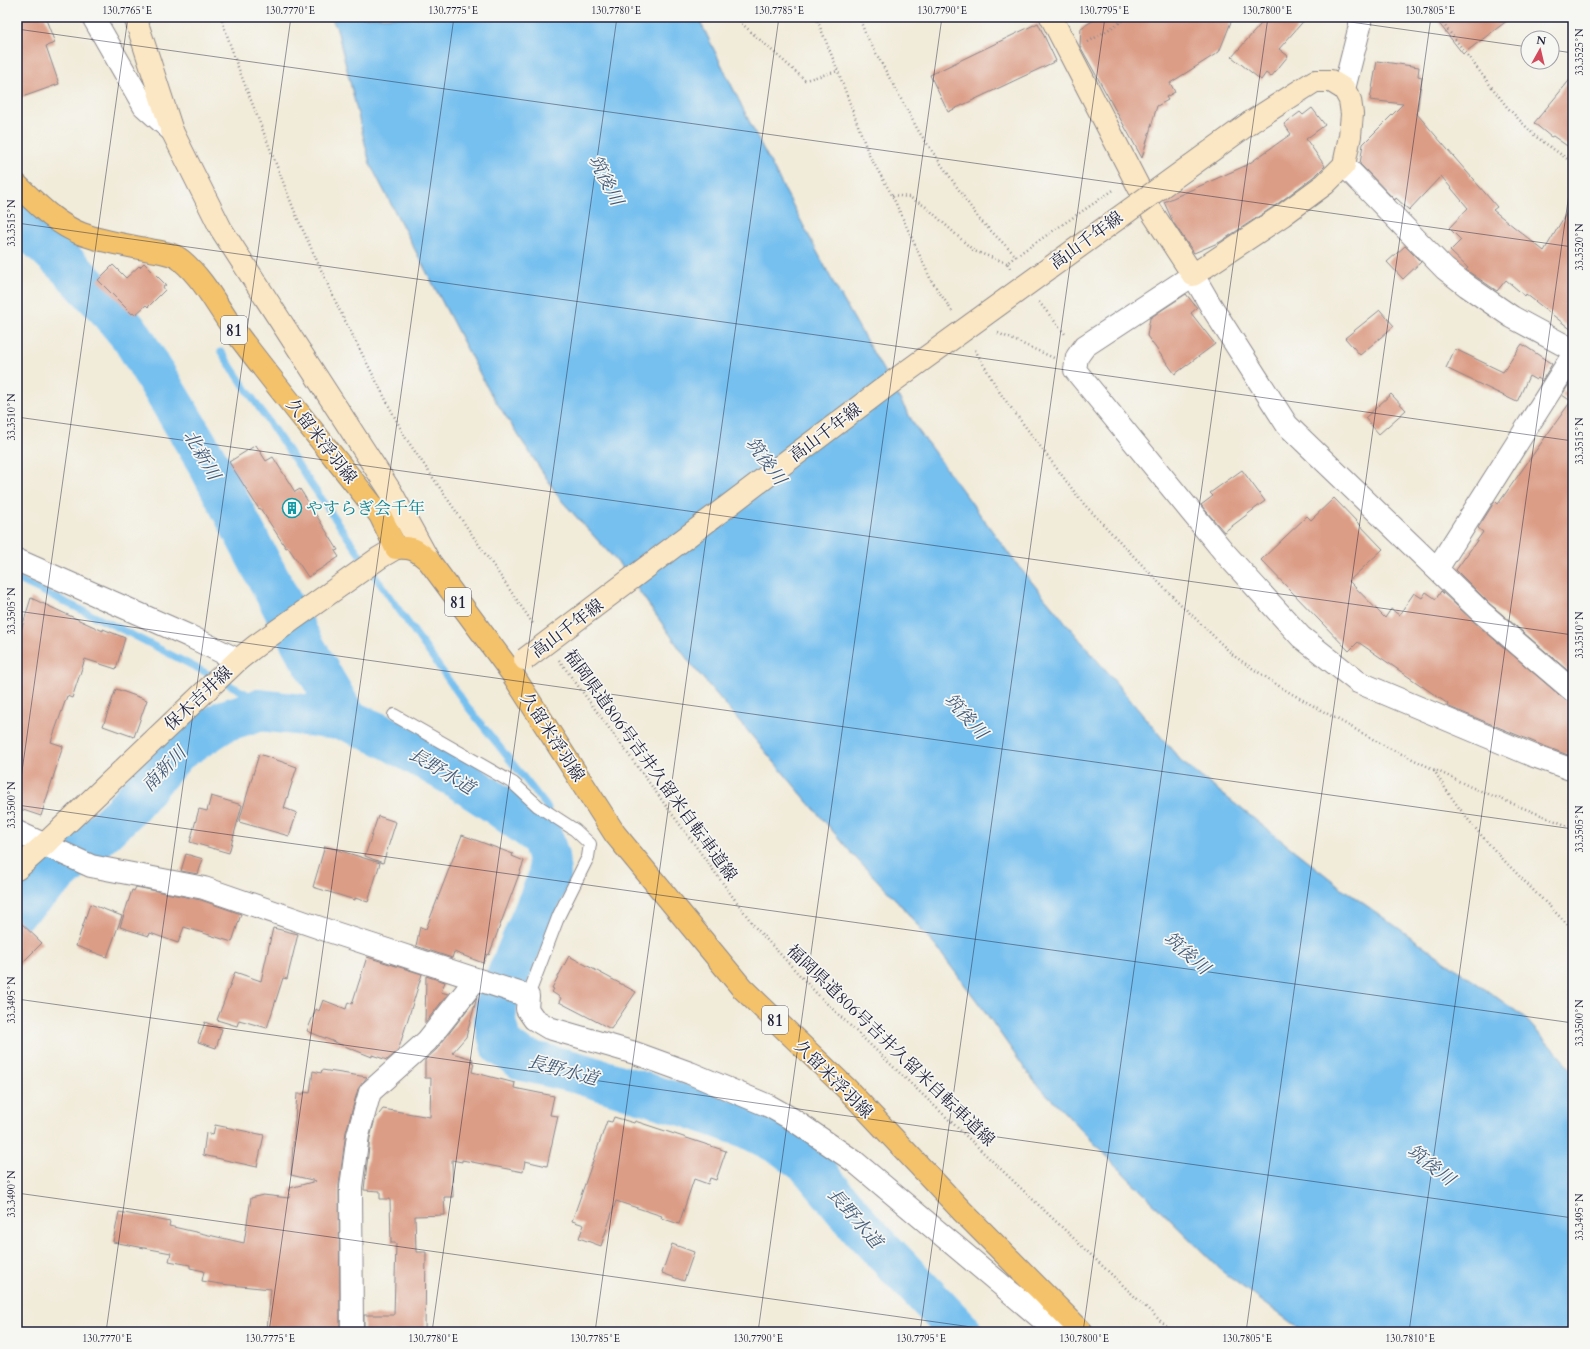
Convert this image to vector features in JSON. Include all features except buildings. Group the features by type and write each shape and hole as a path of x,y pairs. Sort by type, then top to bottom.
{"main road":[{"path":"135,17 172,131 221,229 390,492 429,562"},
{"path":"1051,17 1150,209 1193,275 1283,215 1325,184 1344,165 1349,142 1352,114 1350,100 1344,89"},
{"name":"高山千年線","path":"518,665 895,380 1251,122 1315,81 1331,80 1344,89"},
{"name":"久留米浮羽線","path":"17,186 49,216 65,226 82,234 98,239 166,253 180,258 192,270 237,333 380,515 388,553 409,547 417,551 429,562 518,665 615,834 742,988 847,1089 961,1210 1081,1331"},
{"name":"保木吉井線","path":"17,869 52,848 206,690 233,665 257,645 388,553"}],"street":[{"path":"92,17 144,106 172,131"},
{"path":"1344,89 1360,26 1360,17"},
{"path":"1344,165 1445,269 1512,317 1573,350"},
{"path":"1573,691 1481,612 1287,425 1210,306 1193,275 1085,346 1077,357 1075,370 1219,546 1300,637 1358,682 1534,756 1573,770"},
{"path":"1437,569 1573,355"},
{"path":"17,560 189,636 233,665"},
{"path":"17,832 91,866 204,888 328,931 528,996 527,1009 534,1019 548,1028 635,1053 690,1073 769,1106 792,1119 855,1162 1042,1319 1081,1331"},
{"path":"352,1332 351,1187 358,1135 370,1092 427,1041 478,980"}],"lane":[{"path":"394,715 513,783 538,806 575,830 590,844 588,857 559,916 528,996"}],"path":[{"path":"221,17 239,69 296,215 339,309 398,424 414,450 538,630"},
{"path":"738,17 740,22 806,80 838,71"},
{"path":"816,17 838,71 868,155 892,195 931,280 954,313"},
{"path":"859,17 865,33 919,132 979,219 1016,256 1134,177"},
{"path":"1070,54 1129,17"},
{"path":"1438,17 1507,107 1535,136 1573,163"},
{"path":"892,195 909,197 925,206 974,251 1007,263"},
{"path":"994,331 1059,360 1076,363"},
{"path":"973,346 1000,393 1082,502 1164,588 1234,656 1285,690 1387,747 1471,788 1573,828"},
{"name":"福岡県道806号吉井久留米自転車道線","path":"556,656 755,927 820,997 1172,1332"},
{"path":"1433,770 1447,793 1498,854 1573,930"}],"water":[{"name":"筑後川","path":"331,17 698,17 756,135 833,282 915,426 1015,562 1182,762 1343,889 1523,1016 1573,1071 1573,1332 1304,1332 1225,1274 1127,1177 1032,1079 986,1013 937,948 898,902 854,856 690,663 622,567 561,500 489,391 370,164 337,29"}],"waterway":[{"name":"北新川","path":"17,218 69,267 108,308 132,337 208,463 303,645 347,720"},
{"path":"221,352 355,548 467,706 548,808 542,837"},
{"path":"17,579 123,630 251,696 259,710"},
{"name":"長野水道","path":"17,910 124,812 177,751 224,721 259,710 347,720 386,737 458,778 542,837 548,856 550,875 497,1001 495,1021 501,1045 523,1060 575,1072 686,1106 749,1128 784,1146 809,1165 864,1231 961,1332"}],"place":[{"name":"やすらぎ会千年","path":"292,508"}],"water label":[{"name":"南新川","path":"164,769"}]}
